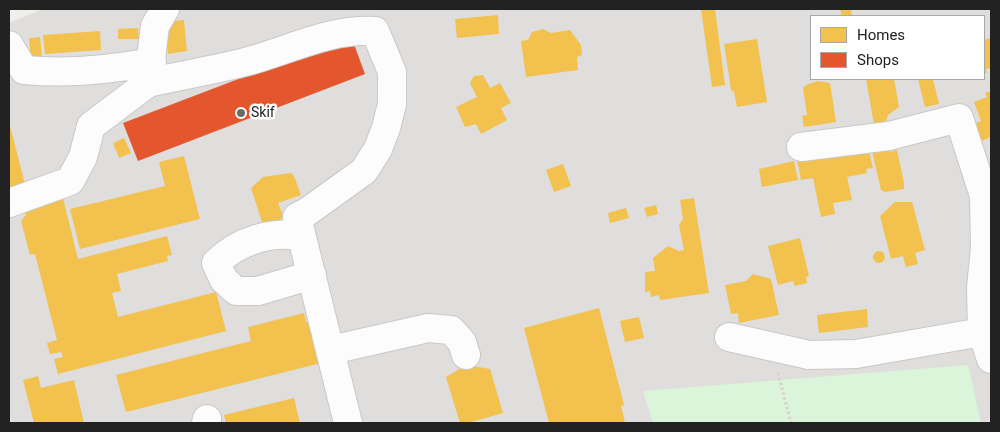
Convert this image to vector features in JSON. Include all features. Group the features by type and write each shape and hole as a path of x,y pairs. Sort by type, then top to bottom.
{"street":[{"path":"9,203 70,181 83,157 91,126 150,72 155,26 165,9"},
{"path":"9,45 24,70 60,73 126,67 150,72 250,60 311,39 352,30 375,30 392,72 392,104 378,149 364,171 300,227 260,238 228,251 216,262 224,280 236,291 258,292 312,275"},
{"path":"801,147 889,136 959,118 987,195 981,288 982,332 991,359"},
{"path":"300,227 348,423"},
{"path":"331,350 428,328 452,330 462,342 466,355"},
{"path":"729,337 809,355 856,354 982,332"}],"path":[{"path":"771,347 791,423"}],"shaded area":[{"path":"43,9 991,9 991,423 9,423 9,23"}],"green space":[{"path":"968,365 981,423 653,423 643,391"}],"building: Homes":[{"path":"701,9 715,9 725,85 712,87"},
{"path":"840,9 851,9 852,15 842,15"},
{"path":"498,15 499,34 457,38 455,19"},
{"path":"184,20 187,51 168,54 164,22"},
{"path":"138,28 139,39 118,39 118,29"},
{"path":"543,29 551,33 570,30 581,45 582,55 577,57 578,70 526,77 521,41 528,40 532,32"},
{"path":"100,31 101,50 45,54 43,35"},
{"path":"40,37 42,57 31,58 29,38"},
{"path":"991,38 991,68 986,69 987,73 985,73 985,40"},
{"path":"757,39 767,102 737,107 734,92 731,90 724,44"},
{"path":"483,75 490,88 500,83 511,103 501,108 507,120 481,134 476,124 465,127 456,107 477,97 470,83 474,76"},
{"path":"866,80 894,80 899,107 888,115 886,121 874,124"},
{"path":"918,80 933,80 939,104 925,107"},
{"path":"818,81 830,83 836,122 804,127 802,116 807,115 803,88"},
{"path":"991,91 991,137 976,143 969,126 981,121 974,102 987,97 985,93"},
{"path":"9,122 26,188 9,193"},
{"path":"124,138 131,153 119,158 113,143"},
{"path":"867,143 873,168 866,169 867,173 847,177 852,200 833,203 835,214 821,217 813,178 801,180 796,154"},
{"path":"887,144 890,152 897,150 904,189 885,192 881,190 871,147"},
{"path":"184,156 200,219 80,249 70,209 165,186 159,162"},
{"path":"794,161 798,180 762,187 759,169"},
{"path":"563,164 571,186 554,192 546,170"},
{"path":"291,173 301,195 278,203 284,218 263,225 251,188 263,177"},
{"path":"62,194 78,259 167,236 172,255 167,256 168,261 117,274 121,291 112,293 118,317 216,292 226,331 58,374 54,359 63,357 61,352 50,354 47,343 57,340 35,254 30,255 21,221 26,215 23,204"},
{"path":"694,198 709,293 660,300 659,295 651,297 650,291 645,292 645,272 655,271 653,258 668,246 679,251 684,250 679,225 683,219 680,200"},
{"path":"895,202 912,202 925,250 915,253 918,264 906,267 903,256 891,259 880,216"},
{"path":"656,205 658,214 647,217 644,208"},
{"path":"626,208 629,218 610,223 608,213"},
{"path":"800,238 809,276 806,277 807,283 795,286 793,281 778,285 768,246"},
{"path":"881,251 884,252 884,262 877,263 874,262 873,255 874,252"},
{"path":"753,274 771,279 779,315 739,323 738,313 731,314 725,285 746,281"},
{"path":"599,308 624,405 621,406 625,423 549,423 524,328"},
{"path":"867,309 868,327 819,333 817,315"},
{"path":"304,313 306,322 310,321 321,363 126,412 116,375 251,341 248,327"},
{"path":"639,317 644,338 625,342 620,321"},
{"path":"466,365 490,369 503,413 468,423 460,423 446,377"},
{"path":"38,376 41,388 74,380 84,423 34,423 23,380"},
{"path":"294,398 300,423 226,423 224,415"}],"building: Shops":[{"path":"351,36 365,74 138,161 123,123"}],"place":[{"name":"Skif","path":"241,113"}]}
